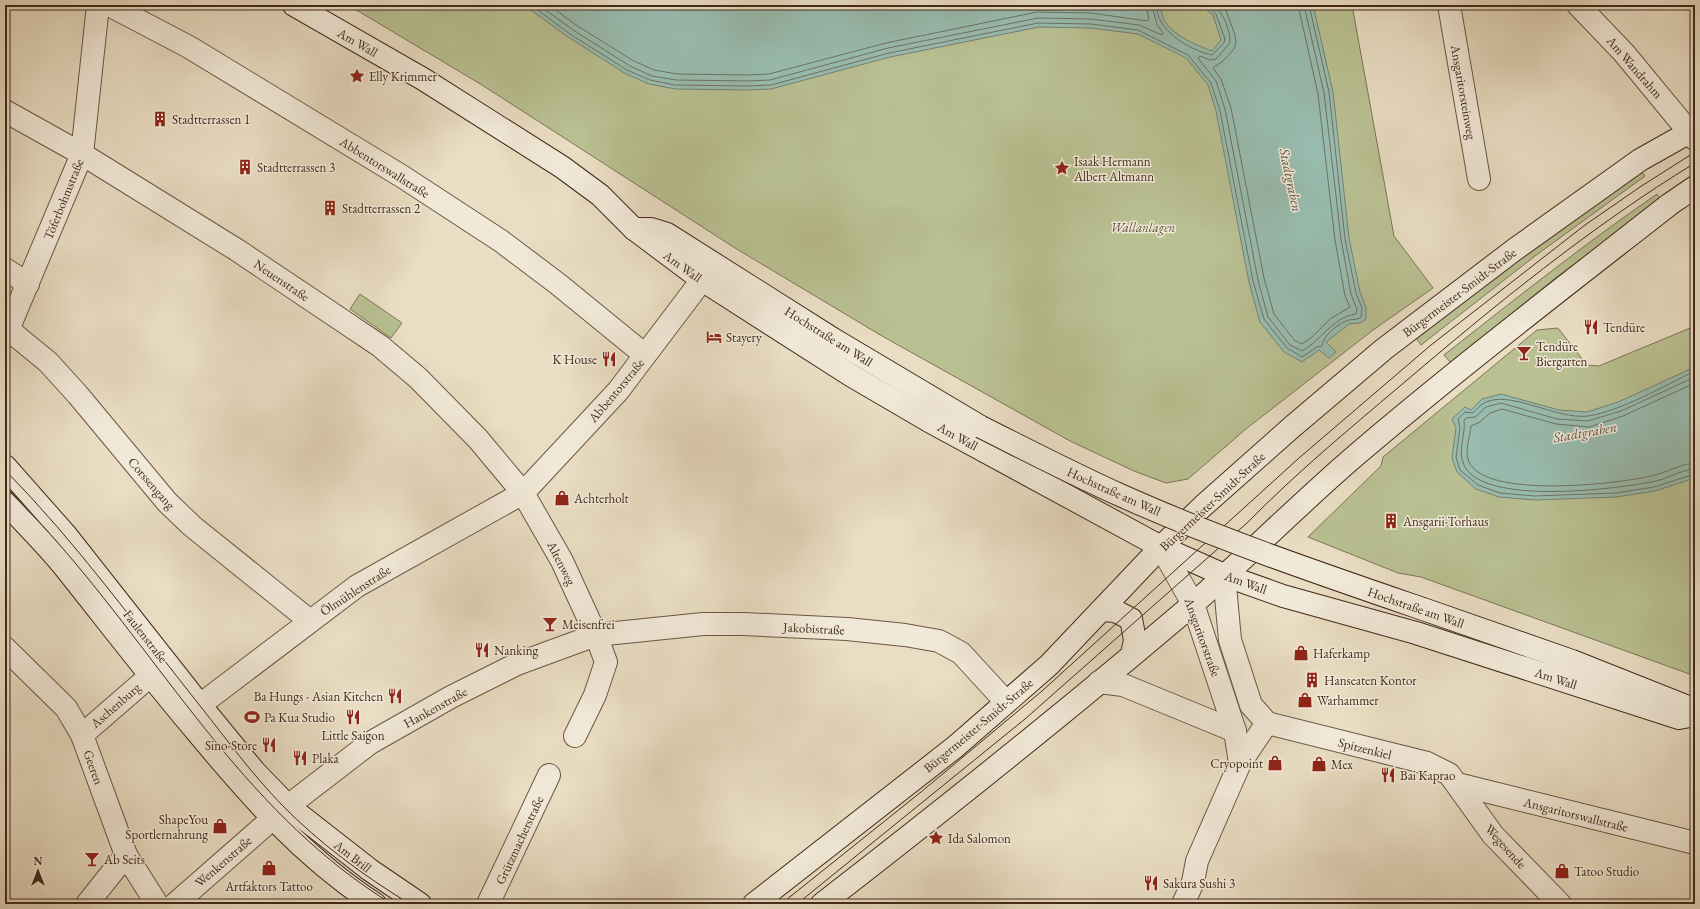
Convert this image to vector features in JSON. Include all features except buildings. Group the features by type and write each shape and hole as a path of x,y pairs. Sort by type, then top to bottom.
{"main road":[{"name":"Töferbohmstraße","path":"7,333 82,154 98,5"},
{"name":"Abbentorswallstraße","path":"109,5 207,58 397,174 501,241 558,284 645,355"},
{"name":"Am Wall","path":"294,5 423,79 518,139 600,195 634,229 702,280 865,384 1161,547 1224,574 1283,596 1416,633 1679,718 1695,715"},
{"name":"Ansgaritorsteinweg","path":"1449,5 1479,179"},
{"name":"Am Wandrahm","path":"1578,5 1624,53 1693,133"},
{"name":"Neuenstraße","path":"5,111 82,154 237,250 380,346 418,378 478,439 523,493"},
{"name":"Bürgermeister-Smidt-Straße","path":"754,904 955,747 1049,665 1103,610 1161,547 1239,473 1384,349 1514,250 1640,160 1693,133"},
{"path":"822,904 919,830 1193,604 1224,574 1353,458 1477,354 1670,204 1695,187"},
{"name":"Hochstraße am Wall","path":"634,229 651,229 667,234 833,339 982,427 1062,468 1174,518 1293,564 1572,661 1695,710"},
{"path":"5,269 28,284"},
{"name":"Abbentorstraße","path":"523,493 618,391 702,280"},
{"name":"Corssengang","path":"7,333 48,362 78,395 167,502 192,526 310,621"},
{"name":"Faulenstraße","path":"5,466 66,535 200,705 255,772 280,812"},
{"name":"Ölmühlenstraße","path":"200,705 357,586 523,493"},
{"name":"Altenweg","path":"523,493 562,561 596,635"},
{"name":"Faulenstraße","path":"5,502 65,568 150,676 248,794 280,812"},
{"name":"Ansgaritorstraße","path":"1161,547 1193,604 1236,730 1240,763"},
{"name":"Ansgaritorstraße","path":"1224,574 1230,640 1252,705 1267,723"},
{"path":"1103,610 1115,611 1131,619 1135,640 1132,654"},
{"name":"Jakobistraße","path":"596,635 703,624 744,624 847,629 905,635 939,641 961,652 1006,702"},
{"path":"575,736 595,695 606,662 596,635"},
{"name":"Hankenstraße","path":"280,812 370,744 451,697 517,664 596,635"},
{"name":"Geeren","path":"5,648 66,708 82,735 126,855 157,904"},
{"name":"Aschenburg","path":"82,735 150,676"},
{"path":"1099,682 1123,685 1236,730"},
{"path":"1183,904 1192,882 1197,861 1240,763 1267,723"},
{"name":"Spitzenkiel","path":"1267,723 1427,763 1449,774 1457,784"},
{"name":"Grützmacherstraße","path":"488,904 549,775"},
{"name":"Ansgaritorswallstraße","path":"1457,784 1695,843"},
{"name":"Wegesende","path":"1457,784 1493,836 1560,904"},
{"name":"Wenkenstraße","path":"175,904 280,812"},
{"name":"Am Brill","path":"280,812 327,870 375,904"},
{"name":"Am Brill","path":"280,812 420,904"},
{"path":"87,904 126,855"}],"green space":[{"name":"Wallanlagen","path":"348,5 1352,5 1394,236 1433,288 1373,330 1246,429 1188,479 1166,483 1134,471 1070,441 882,336 735,248 482,85"},
{"path":"1641,171 1645,176 1535,256 1421,345 1415,337 1471,293"},
{"path":"1657,194 1661,200 1554,279 1451,363 1444,355 1523,293 1629,213"},
{"path":"360,294 402,323 391,338 350,309"},
{"path":"1695,326 1695,676 1421,577 1398,573 1308,537 1381,466 1383,457 1537,330 1558,328 1587,365 1599,366"}],"water":[{"name":"Stadtgraben","path":"524,5 1162,5 1162,14 1165,22 1171,29 1187,40 1212,51 1221,40 1213,15 1200,5 1313,5 1333,92 1349,238 1360,292 1366,308 1366,319 1360,323 1349,324 1326,342 1336,352 1329,358 1319,350 1302,362 1284,352 1260,322 1249,282 1216,111 1208,85 1186,58 1138,34 1090,28 1039,27 890,57 771,89 675,89 649,84 626,74 568,37"},
{"name":"Stadtgraben","path":"1695,367 1695,478 1655,491 1616,497 1535,500 1499,497 1476,489 1457,472 1452,458 1456,428 1452,419 1465,407 1471,410 1482,399 1501,394 1559,410 1587,412 1618,402"}],"tram line":[{"path":"781,904 921,792 1042,691 1299,458 1431,345 1585,225 1640,187 1695,152"},
{"path":"797,904 1025,719 1247,523 1322,453 1471,326 1543,268 1580,241 1656,188 1695,163"},
{"path":"5,470 82,556 240,757 282,805 327,846 376,882 410,904"},
{"path":"5,487 65,551 177,694 254,787 296,830 342,869 392,904"}],"place":[{"name":"Elly Krimmer","path":"357,76"},
{"name":"Stadtterrassen 1","path":"160,119"},
{"name":"Stadtterrassen 3","path":"245,167"},
{"name":"Isaak Hermann Albert Altmann","path":"1062,168"},
{"name":"Stadtterrassen 2","path":"330,208"},
{"name":"Tendüre","path":"1591,327"},
{"name":"Stayery","path":"714,337"},
{"name":"Tendüre Biergarten","path":"1524,353"},
{"name":"K House","path":"609,359"},
{"name":"Achterholt","path":"562,498"},
{"name":"Ansgarii-Torhaus","path":"1391,521"},
{"name":"Meisenfrei","path":"550,624"},
{"name":"Nanking","path":"482,650"},
{"name":"Haferkamp","path":"1301,653"},
{"name":"Hanseaten Kontor","path":"1312,680"},
{"name":"Ba Hungs - Asian Kitchen","path":"395,696"},
{"name":"Warhammer","path":"1305,700"},
{"name":"Pa Kua Studio","path":"252,717"},
{"name":"Little Saigon","path":"353,717"},
{"name":"Sino-Store","path":"269,745"},
{"name":"Plaka","path":"300,758"},
{"name":"Cryopoint","path":"1275,763"},
{"name":"Mex","path":"1319,764"},
{"name":"Bai Kaprao","path":"1388,775"},
{"name":"ShapeYou Sportlernahrung","path":"220,826"},
{"name":"Ida Salomon","path":"936,838"},
{"name":"Ab Seits","path":"92,859"},
{"name":"Artfaktors Tattoo","path":"269,868"},
{"name":"Tatoo Studio","path":"1562,871"},
{"name":"Sakura Sushi 3","path":"1151,883"}]}
